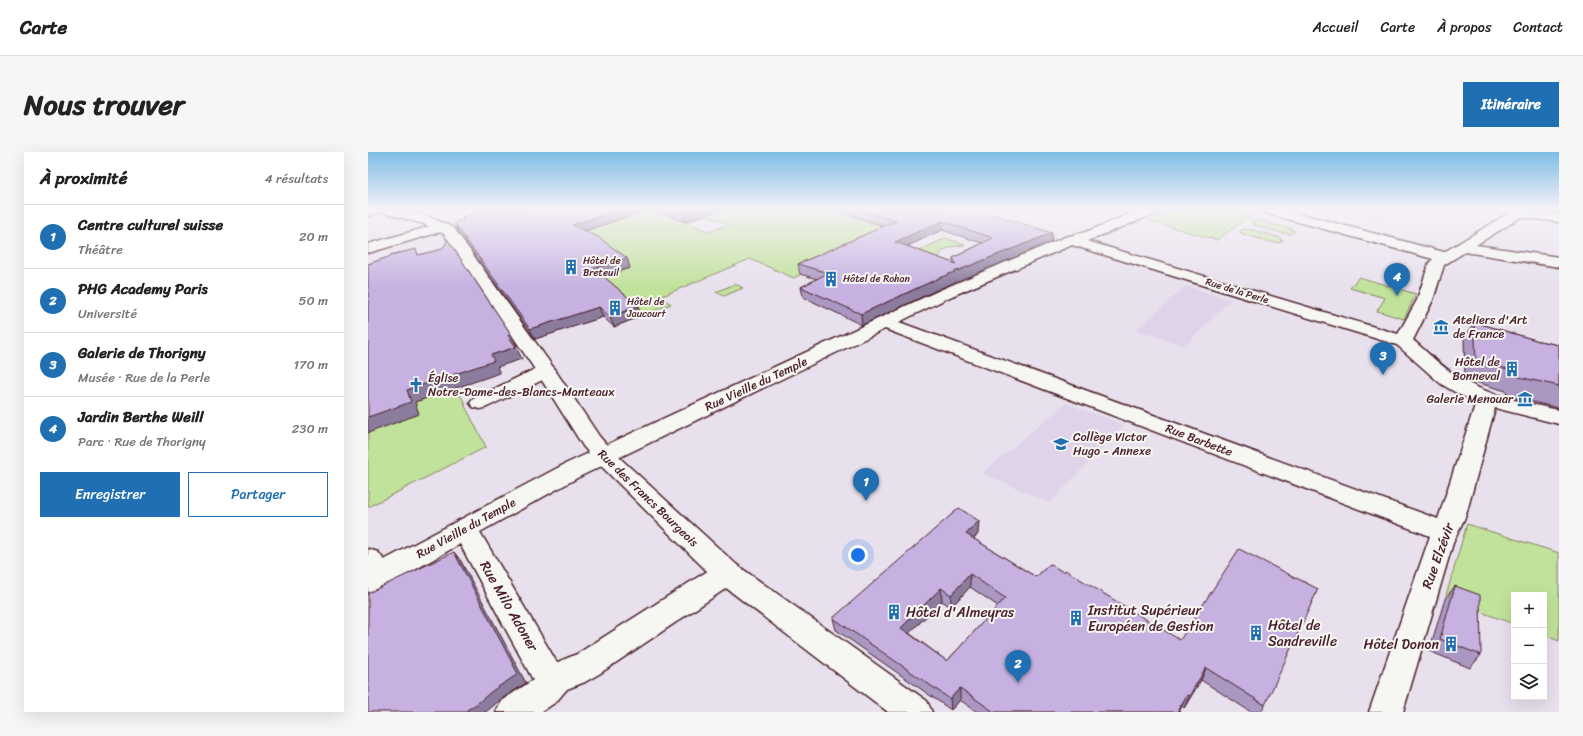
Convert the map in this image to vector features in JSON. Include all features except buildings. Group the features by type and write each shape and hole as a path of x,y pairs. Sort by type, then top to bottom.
{"street":[{"path":"368,249 413,235"},
{"name":"Rue des Francs Bourgeois","path":"452,235 546,371 591,440 603,455 727,573 915,712"},
{"name":"Rue de la Perle","path":"1052,235 1403,341"},
{"name":"Rue Vieille du Temple","path":"372,573 465,529 570,471 626,446 946,293 1070,240 1090,235"},
{"path":"1361,235 1444,258"},
{"path":"1480,235 1437,263 1425,300 1403,341 1444,377 1456,384 1487,399 1559,417"},
{"path":"1460,247 1559,262"},
{"name":"Rue Barbette","path":"885,323 1446,532"},
{"path":"480,403 546,371"},
{"name":"Rue Elzévir","path":"1386,712 1440,543 1453,515 1487,399"},
{"name":"Rue Milo Adoner","path":"465,529 546,671 558,677"},
{"path":"513,712 545,691 558,677 574,672 588,664 727,573"}],"shaded area":[{"path":"1186,286 1231,300 1185,346 1136,330"},
{"name":"Collège Victor Hugo - Annexe","path":"1066,403 1124,425 1050,503 982,473"}],"green space":[{"path":"577,235 875,235 794,278 750,259 660,297 671,304 641,316 597,277"},
{"path":"1200,235 1224,235 1217,240"},
{"path":"1246,235 1271,235 1281,238 1280,240 1283,241 1280,243 1274,243"},
{"path":"946,238 965,245 945,249 940,254 939,258 919,251"},
{"path":"1359,277 1416,294 1404,319 1377,311 1385,298 1350,288"},
{"path":"735,284 743,288 724,296 716,292"},
{"path":"455,388 466,404 464,404 486,447 368,507 368,432 415,402"},
{"path":"1467,524 1559,553 1559,641 1547,636 1547,592 1511,592 1511,623 1445,599"}],"place":[{"name":"Hôtel de Breteuil","path":"571,267"},
{"name":"Hôtel de Rohan","path":"831,279"},
{"name":"Jardin Berthe Weill","path":"1397,296"},
{"name":"Hôtel de Jaucourt","path":"615,308"},
{"name":"Ateliers d'Art de France","path":"1441,327"},
{"name":"Hôtel de Bonneval","path":"1512,369"},
{"name":"Galerie de Thorigny","path":"1383,375"},
{"name":"Église Notre-Dame-des-Blancs-Manteaux","path":"416,385"},
{"name":"Galerie Menouar","path":"1525,399"},
{"name":"Collège Victor Hugo - Annexe","path":"1061,444"},
{"name":"Centre culturel suisse","path":"866,501"},
{"name":"Hôtel d'Almeyras","path":"894,612"},
{"name":"Institut Supérieur Européen de Gestion","path":"1076,618"},
{"name":"Hôtel de Sandreville","path":"1256,633"},
{"name":"Hôtel Donon","path":"1451,644"},
{"name":"PHG Academy Paris","path":"1018,683"}]}
